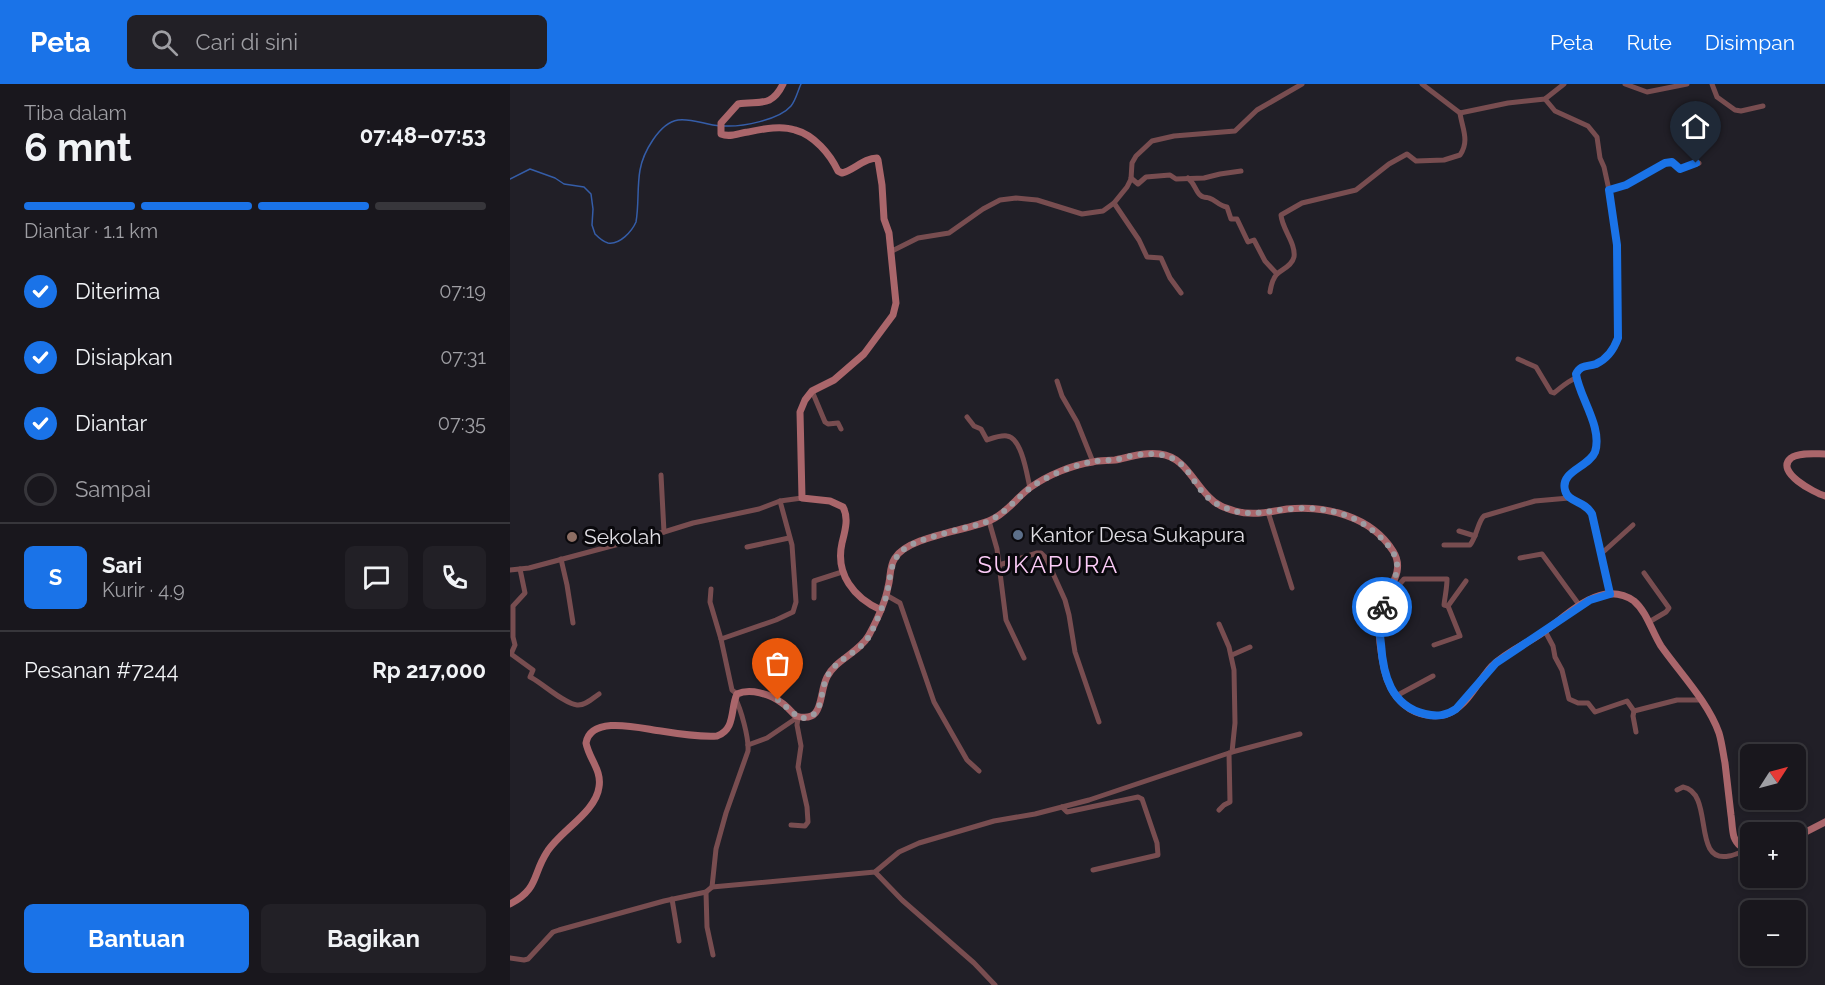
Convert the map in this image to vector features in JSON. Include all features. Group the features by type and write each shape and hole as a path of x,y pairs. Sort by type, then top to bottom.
{"main road":[{"path":"783,84 777,94 767,101 738,104 721,123 721,134 728,136 782,128 795,130 806,135 824,150 838,171 842,173 872,158 877,158 882,185 884,219 892,251 896,303 892,315 864,354 834,380 812,391 800,412 802,498 830,501 843,507 846,517 845,536 841,549 842,572 846,582 859,597 881,610"},
{"path":"1825,453 1797,455 1792,457 1788,466 1793,476 1803,485 1814,493 1825,496"},
{"path":"510,904 530,890 548,851 581,817 597,796 600,784 599,774 586,743 591,733 597,729 614,725 717,736 729,726 736,696 743,691 778,700 798,718 809,717 818,710 828,674 868,637 886,595 893,560 900,551 924,540 989,521 1005,511 1030,488 1074,466 1134,455 1164,455 1180,463 1206,494 1223,507 1251,514 1290,509 1323,510 1356,518 1367,526 1391,548 1397,560 1396,578 1385,600 1379,622 1381,658 1387,681 1396,696 1407,706 1422,713 1439,716 1451,713 1496,663 1596,597 1610,594 1633,600 1714,722 1720,737 1734,838 1740,845"},
{"path":"1806,832 1825,822"}],"street":[{"path":"892,251 918,238 949,233 1000,200 1016,198 1037,200 1082,214 1104,211 1127,187 1131,178 1132,163 1152,141 1174,136 1235,131 1257,110 1302,84"},
{"path":"1269,292 1277,274 1286,268 1294,257 1281,222 1281,215 1302,203 1356,190 1402,155 1407,154 1416,161 1444,160 1460,155 1465,145 1465,130 1460,112 1422,84"},
{"path":"1460,112 1545,99 1564,84"},
{"path":"1625,84 1647,92 1687,84"},
{"path":"1712,84 1717,97 1735,110 1741,111 1762,106"},
{"path":"1545,99 1555,111 1593,130 1597,137 1609,190 1617,245 1618,338 1615,347 1605,358 1598,363 1579,369 1576,378 1593,422 1596,449 1591,458 1566,478 1565,493 1569,498"},
{"path":"1609,190 1626,185 1665,163 1672,162 1680,169 1699,163"},
{"path":"1131,178 1138,184 1146,177 1204,178 1241,171"},
{"path":"1188,178 1193,182 1198,193 1211,198 1220,206 1227,207 1231,219 1237,219 1248,242 1254,240 1265,261 1277,274"},
{"path":"1114,203 1147,256 1161,258 1170,278 1180,292"},
{"path":"1518,359 1536,367 1551,392 1554,393 1563,384 1576,378"},
{"path":"1057,381 1093,462"},
{"path":"812,391 825,422 838,423 841,429"},
{"path":"967,417 974,426 981,429 987,440 1005,436 1011,437 1016,442 1030,488"},
{"path":"661,475 664,532"},
{"path":"510,570 561,559 693,523 759,509 780,501 802,498"},
{"path":"1444,545 1470,545 1479,521 1484,516 1535,501 1569,498 1584,504 1589,509 1602,553 1610,594"},
{"path":"722,639 793,612 796,602 792,545 780,501"},
{"path":"1268,512 1292,588"},
{"path":"989,521 997,549 1006,620 1024,658"},
{"path":"1602,553 1634,525"},
{"path":"1459,531 1475,536"},
{"path":"747,547 789,538"},
{"path":"999,565 1037,553 1041,553 1046,558 1065,600 1075,652 1099,722"},
{"path":"1520,558 1542,554 1580,606"},
{"path":"561,559 573,623"},
{"path":"520,569 525,593 513,606 515,645 511,654 533,670 530,676 532,678 553,693 576,705 584,704 599,694"},
{"path":"814,598 814,581 842,572"},
{"path":"1644,573 1669,608 1649,622"},
{"path":"1385,600 1404,579 1447,579 1444,605 1448,606 1460,636 1434,645"},
{"path":"1448,606 1466,582"},
{"path":"711,589 710,602 722,639 732,690 736,696 748,745 716,849 712,887"},
{"path":"886,595 900,603 934,702 967,760 979,771"},
{"path":"1219,624 1232,655 1235,723 1231,753 1230,802 1219,810"},
{"path":"1545,631 1561,668 1569,699 1578,703 1588,703 1595,712 1627,701 1634,711 1636,732"},
{"path":"1232,655 1250,647"},
{"path":"1396,696 1432,676"},
{"path":"1634,711 1677,700 1700,700"},
{"path":"748,745 767,738 798,718"},
{"path":"791,825 805,826 808,822 798,767 801,746 798,718"},
{"path":"510,958 524,960 528,958 554,932 570,925 706,892 712,887 875,872 899,852 918,843 994,821 1099,797 1231,753 1300,734"},
{"path":"1677,790 1683,787 1691,789 1700,802 1705,839 1715,854 1729,856 1740,853"},
{"path":"1062,807 1067,812 1138,797 1142,799 1158,855 1093,870"},
{"path":"875,872 902,900 974,963 995,985"},
{"path":"706,892 707,927 713,955"},
{"path":"672,899 679,941"}],"waterway":[{"path":"724,126 750,124 778,115 791,106 801,84"},
{"path":"510,179 530,169 555,178 564,184 584,187 591,194 592,225 595,234 605,242 617,242 625,237 636,222 642,163 658,133 671,122 678,120 720,126"}],"way so far":[{"path":"778,700 799,718 807,718 820,707 822,689 832,669 864,643 868,637 885,602 890,582 890,569 900,551 924,540 989,521 999,516 1030,488 1074,466 1134,455 1157,454 1170,457 1187,469 1216,503 1242,513 1305,509 1323,510 1356,518 1382,538 1394,552 1397,560 1396,578 1382,607"}],"place":[{"name":"Kantor Desa Sukapura","path":"1018,535"},
{"name":"Sekolah","path":"572,537"}],"district":[{"name":"SUKAPURA","path":"1048,565"}],"route":[{"path":"1382,607 1379,622 1381,658 1391,688 1411,709 1439,716 1456,709 1490,668 1507,654 1590,600 1610,594 1592,514 1584,504 1569,498 1564,487 1566,478 1591,458 1596,449 1593,422 1576,374 1582,366 1598,363 1605,358 1615,347 1618,338 1617,245 1609,190 1649,174 1665,163 1672,162 1680,169 1696,163"}]}
